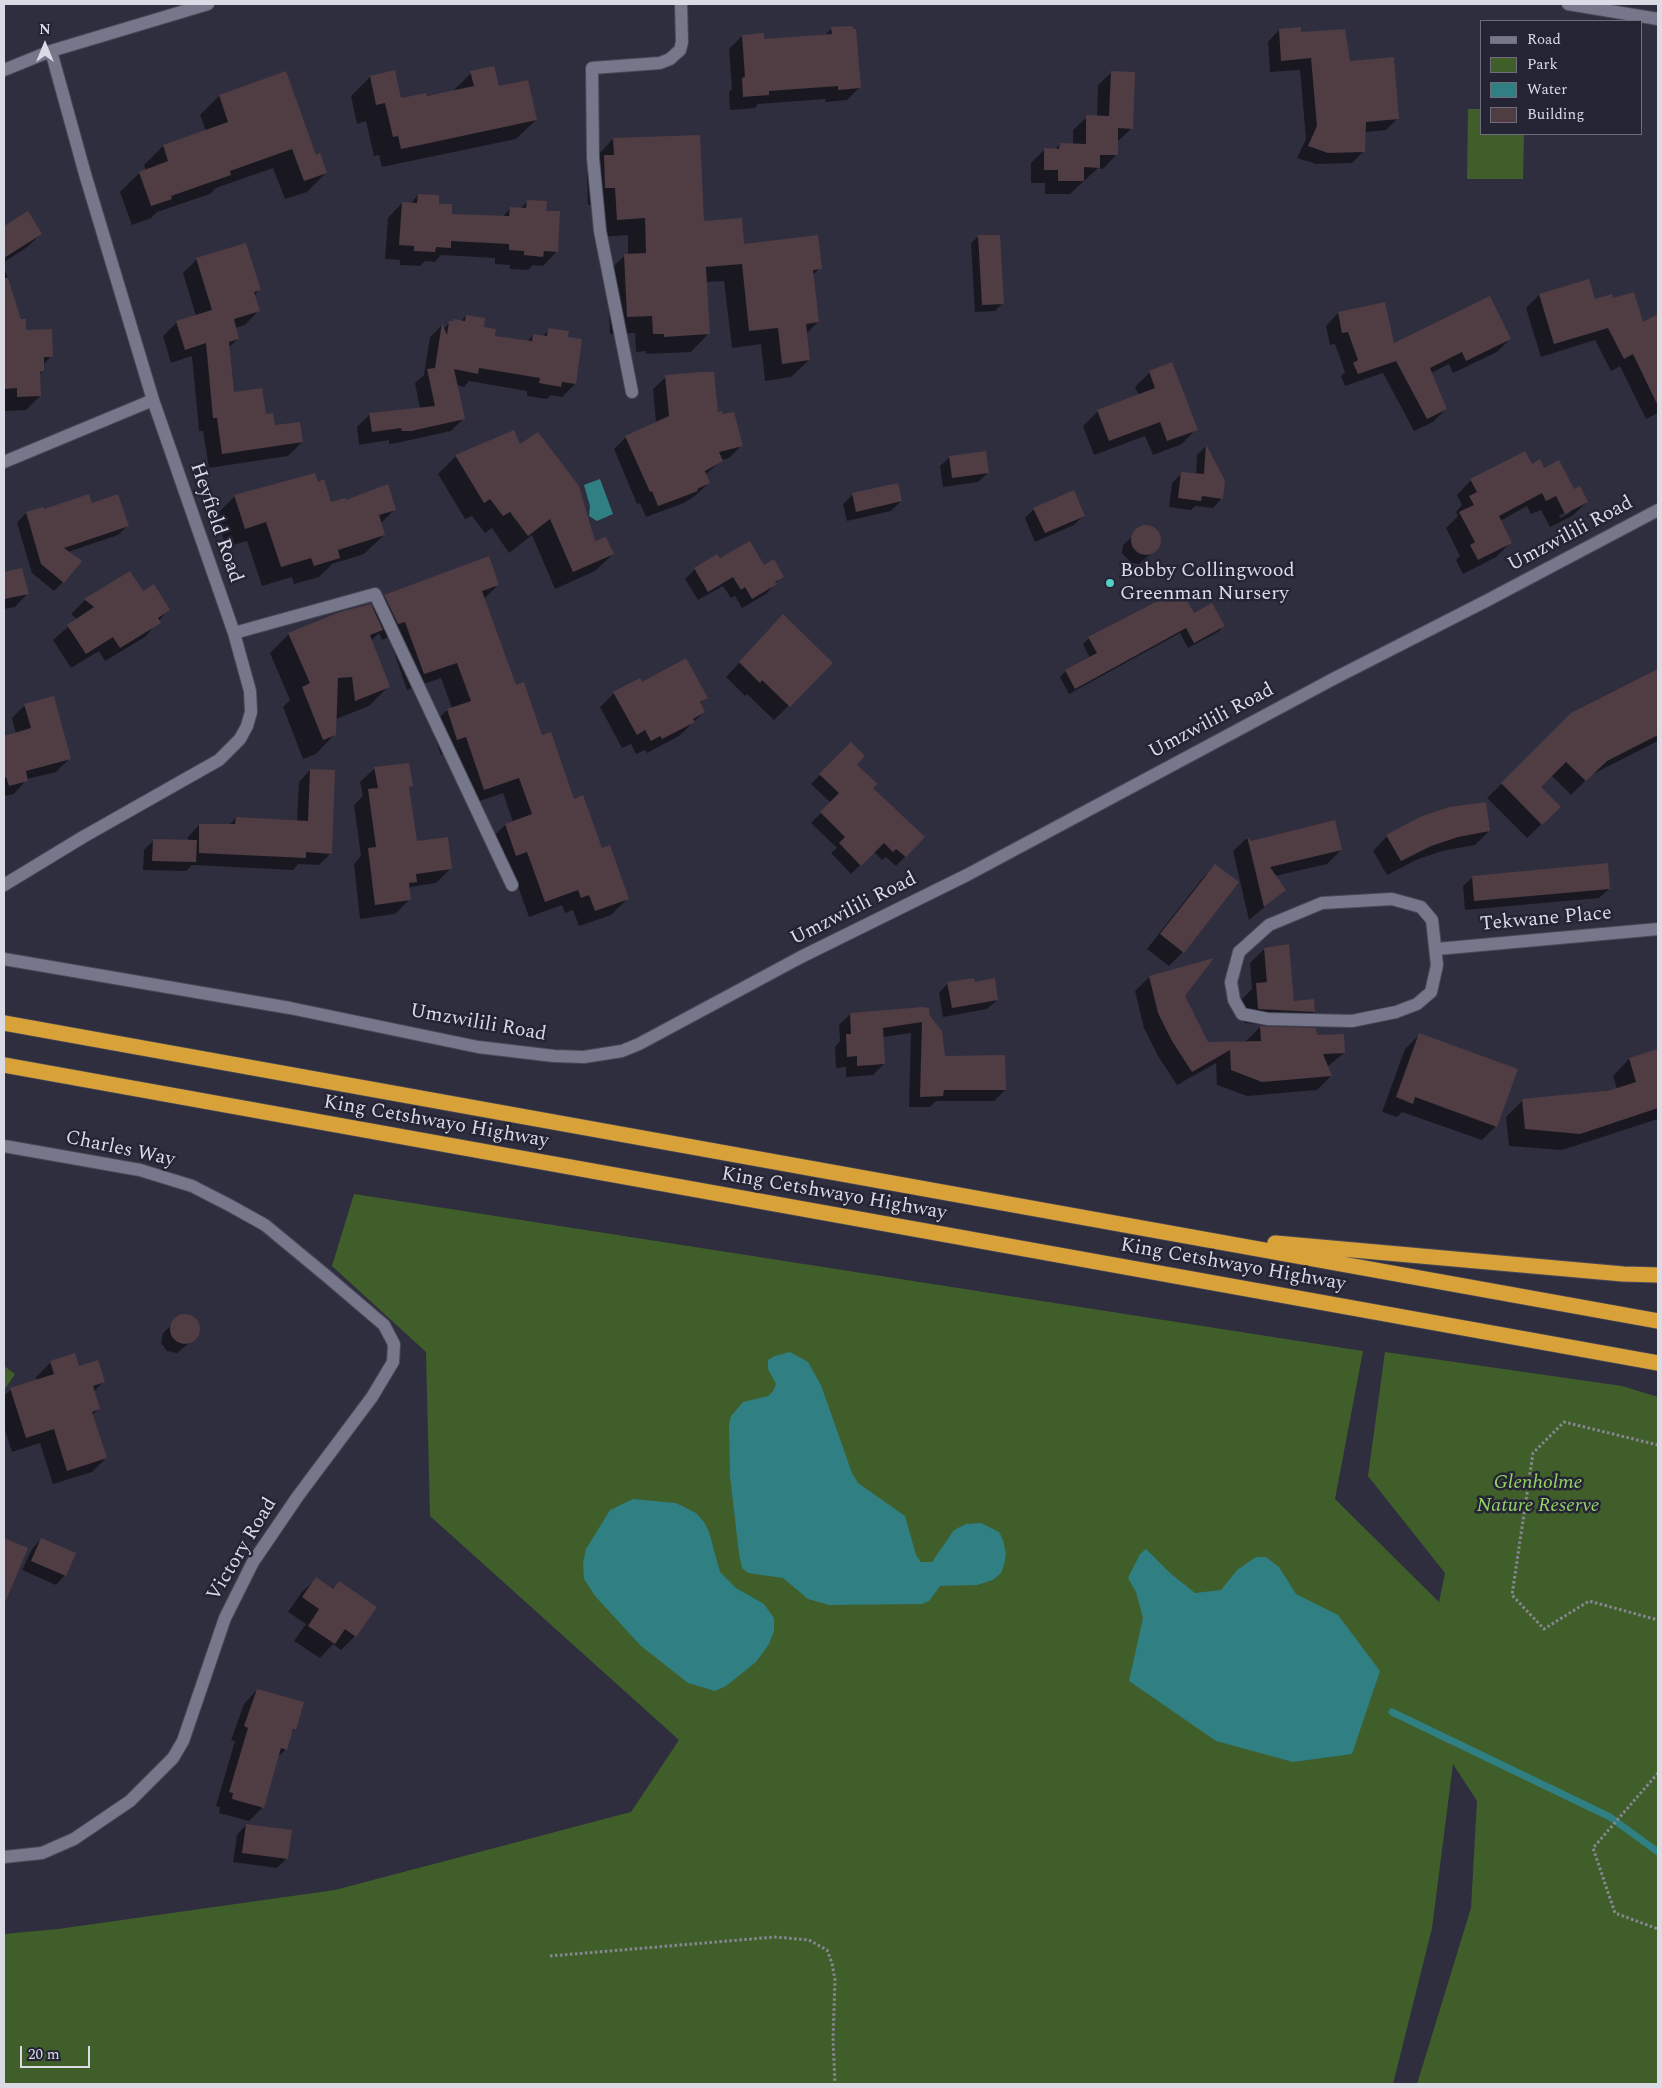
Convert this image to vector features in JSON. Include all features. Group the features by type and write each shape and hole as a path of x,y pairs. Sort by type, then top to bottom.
{"highway":[{"name":"King Cetshwayo Highway","path":"4,1023 1658,1321"},
{"name":"King Cetshwayo Highway","path":"4,1065 1658,1363"},
{"path":"1174,1234 1623,1274 1658,1275"},
{"path":"1605,1354 1658,1371"}],"street":[{"path":"4,70 51,51 208,4"},
{"path":"632,392 600,231 593,158 592,68 660,63 670,59 680,50 682,42 681,4"},
{"path":"1568,4 1658,19"},
{"name":"Heyfield Road","path":"4,885 83,837 219,760 232,749 247,726 251,712 250,691 234,633 153,400 84,174 51,51"},
{"path":"4,462 153,400"},
{"name":"Umzwilili Road","path":"4,959 290,1008 478,1047 577,1057 622,1051 639,1044 802,957 967,875 1335,678 1658,510"},
{"path":"234,633 374,594 512,885"},
{"path":"1392,899 1421,907 1432,920 1437,948 1437,965 1431,992 1417,1004 1396,1012 1352,1021 1268,1019 1242,1014 1234,1000 1231,982 1239,952 1269,925 1322,903 1392,899"},
{"name":"Tekwane Place","path":"1437,948 1658,929"},
{"name":"Charles Way","path":"4,1146 140,1170 177,1181 253,1217 276,1234"},
{"name":"Victory Road","path":"4,1858 42,1853 74,1839 130,1801 173,1758 183,1741 225,1618 253,1562 308,1481 372,1398 393,1362 394,1344 384,1325 276,1234"}],"path":[{"path":"1658,1445 1564,1422 1533,1453 1512,1595 1544,1629 1589,1601 1658,1620"},
{"path":"1658,1773 1593,1848 1615,1913 1658,1929"},
{"path":"550,1956 774,1937 808,1940 827,1950 832,1962 835,1980 833,2039 835,2084"}],"green space":[{"path":"1468,109 1480,109 1480,135 1524,135 1523,179 1467,179"},
{"name":"Glenholme Nature Reserve","path":"354,1194 1363,1351 1335,1499 1439,1602 1445,1573 1368,1476 1385,1352 1622,1386 1658,1397 1658,2084 1417,2084 1471,1908 1477,1801 1453,1764 1432,1928 1393,2084 4,2084 4,1934 58,1929 335,1890 631,1812 679,1740 430,1516 426,1352 332,1266"},
{"path":"4,1366 15,1374 4,1390"}],"water":[{"path":"600,479 613,514 597,521 589,516 590,506 584,485"},
{"path":"790,1352 808,1362 821,1385 852,1473 858,1483 905,1516 916,1555 921,1562 932,1562 954,1530 966,1524 981,1523 999,1532 1003,1540 1006,1554 1001,1573 993,1580 977,1585 940,1586 929,1601 922,1604 829,1605 808,1599 783,1578 748,1573 742,1568 730,1476 729,1425 731,1416 743,1402 768,1396 773,1391 776,1384 768,1369 768,1360"},
{"path":"633,1499 676,1503 696,1513 704,1522 709,1532 720,1572 736,1588 764,1604 774,1618 774,1631 769,1644 756,1662 726,1686 715,1691 688,1683 641,1646 595,1596 584,1579 583,1563 586,1549 610,1510"},
{"path":"1146,1549 1170,1573 1195,1593 1221,1590 1237,1570 1256,1557 1266,1557 1279,1567 1296,1594 1338,1615 1380,1671 1352,1754 1293,1762 1216,1741 1129,1681 1143,1618 1136,1592 1128,1578 1140,1554"}],"building":[{"path":"853,26 853,29 856,29 861,88 838,90 838,86 769,91 769,95 743,97 742,78 745,77 742,35 764,33 764,39 832,34 831,27"},
{"path":"1301,27 1301,32 1345,29 1350,61 1394,57 1399,119 1366,122 1365,152 1328,153 1308,146 1317,126 1311,58 1281,61 1279,29"},
{"path":"494,66 499,86 528,80 537,120 401,149 398,136 393,137 385,103 376,105 370,76 395,70 401,98 426,93 427,96 474,86 470,71"},
{"path":"286,71 316,155 320,153 327,173 304,181 292,149 230,171 231,175 171,196 172,199 151,206 139,172 168,161 163,145 228,122 219,95"},
{"path":"1111,71 1135,72 1133,129 1118,128 1118,155 1100,155 1100,168 1084,167 1084,181 1058,181 1058,170 1044,170 1044,148 1059,149 1060,143 1086,144 1086,115 1109,116"},
{"path":"700,135 704,221 742,218 744,244 818,235 822,269 813,270 819,322 806,324 810,360 782,364 778,328 749,331 742,264 706,267 710,334 664,337 664,334 653,334 652,316 627,317 624,254 646,253 645,218 617,220 615,188 605,188 604,155 614,155 613,138"},
{"path":"418,194 439,195 439,204 452,204 452,214 509,216 510,207 526,208 527,200 547,201 546,211 560,211 558,252 544,251 543,257 524,255 524,251 509,250 509,244 451,241 451,248 436,247 435,252 414,251 414,246 399,245 402,202 417,203"},
{"path":"28,211 42,234 4,258 4,226"},
{"path":"978,235 1000,235 1004,304 982,305"},
{"path":"246,243 261,290 254,292 260,311 234,319 239,339 229,342 234,392 262,388 266,414 273,413 275,425 300,422 303,442 222,454 217,418 213,418 206,343 185,350 176,321 212,310 196,258"},
{"path":"4,278 8,278 21,319 26,319 26,330 52,329 53,357 44,357 44,371 40,372 41,396 17,397 17,388 4,389"},
{"path":"1589,279 1595,299 1612,294 1613,298 1634,292 1643,322 1658,314 1658,406 1633,354 1624,359 1608,328 1554,344 1539,294"},
{"path":"1490,296 1511,339 1466,361 1462,352 1430,368 1447,409 1427,419 1396,361 1358,374 1353,363 1358,360 1348,332 1342,333 1338,312 1385,302 1394,343"},
{"path":"466,315 485,318 484,327 496,329 495,336 532,341 533,334 547,336 548,328 569,331 568,337 582,339 576,384 562,382 561,387 539,383 540,378 479,368 478,374 454,369 465,419 411,431 402,431 401,428 372,432 369,413 435,406 427,369 435,368 442,323 447,335 449,321 453,321 453,319 465,321"},
{"path":"1172,362 1198,430 1167,441 1160,422 1109,441 1097,410 1155,388 1149,371"},
{"path":"714,372 718,412 722,411 723,414 734,412 743,446 719,452 723,461 705,471 710,483 697,489 698,491 658,506 625,436 669,416 665,375"},
{"path":"514,430 520,444 538,432 579,486 595,541 606,537 614,554 573,572 550,519 528,536 510,512 503,516 490,499 484,503 455,455"},
{"path":"1206,444 1225,481 1223,499 1202,496 1201,501 1178,498 1181,472 1204,474"},
{"path":"986,451 989,473 952,478 949,456"},
{"path":"1525,451 1532,464 1540,459 1544,468 1559,460 1574,489 1580,486 1588,502 1565,514 1556,496 1546,501 1542,493 1499,516 1512,543 1478,560 1470,545 1475,542 1459,512 1474,505 1469,496 1477,492 1470,479"},
{"path":"315,473 318,482 324,479 331,502 345,498 346,500 388,484 396,510 379,515 385,535 338,550 340,558 314,566 311,558 281,567 266,522 245,529 234,495"},
{"path":"898,483 902,501 856,512 852,493"},
{"path":"1074,490 1085,516 1045,533 1033,508"},
{"path":"89,494 92,503 118,494 129,526 64,548 82,561 64,583 41,564 26,512 43,507 44,509"},
{"path":"1146,525 1157,529 1161,540 1157,551 1146,555 1135,551 1131,540 1135,529"},
{"path":"750,541 764,565 774,559 784,577 775,582 777,584 752,599 745,587 741,590 733,577 708,592 694,568 717,554 720,558"},
{"path":"489,556 499,585 482,591 516,685 524,682 542,735 551,732 574,799 583,795 602,848 610,845 629,899 595,911 589,895 581,898 578,890 545,902 527,852 516,856 505,824 532,814 519,778 484,790 466,737 457,740 447,709 471,701 457,663 424,674 405,622 398,624 384,595"},
{"path":"22,568 29,594 4,599 4,572"},
{"path":"130,571 143,591 154,584 170,610 158,618 161,623 120,648 113,637 86,654 67,625 94,607 84,599"},
{"path":"1181,589 1194,613 1212,603 1225,626 1194,643 1186,628 1075,689 1065,670 1097,653 1088,637"},
{"path":"371,604 383,630 370,635 390,687 355,701 352,677 338,678 336,735 323,740 302,687 310,683 288,633 340,612"},
{"path":"783,614 833,663 790,707 762,680 760,683 739,662"},
{"path":"686,658 708,698 700,702 705,712 693,719 695,722 662,739 660,736 651,741 645,730 637,735 613,692 640,678 642,682"},
{"path":"1658,669 1658,735 1607,761 1586,781 1566,762 1541,787 1561,807 1542,825 1501,783 1571,713"},
{"path":"54,696 71,759 26,771 28,781 9,786 6,777 4,778 4,736 31,728 24,704"},
{"path":"851,742 865,756 857,765 878,784 873,788 925,837 906,857 896,849 893,852 884,843 861,866 839,843 845,837 820,812 839,793 819,774"},
{"path":"409,763 413,786 409,787 417,841 448,837 452,869 416,874 417,882 409,883 411,900 375,905 368,848 376,847 368,789 378,788 374,767"},
{"path":"310,769 335,770 332,854 306,852 306,858 199,853 199,824 235,824 236,817 308,821"},
{"path":"1486,802 1490,831 1458,837 1431,846 1401,861 1386,835 1420,817 1449,807"},
{"path":"1335,820 1342,850 1270,867 1286,890 1264,907 1247,836 1251,841"},
{"path":"153,839 197,840 196,862 152,861"},
{"path":"1608,863 1610,889 1474,901 1472,876"},
{"path":"1215,864 1239,882 1184,953 1160,934"},
{"path":"1289,944 1294,1001 1314,999 1315,1012 1258,1009 1256,983 1267,982 1264,948"},
{"path":"1214,958 1185,996 1208,1042 1261,1041 1260,1026 1316,1028 1317,1035 1344,1034 1345,1053 1323,1054 1332,1076 1262,1082 1231,1070 1230,1050 1192,1072 1172,1041 1158,1013 1149,976"},
{"path":"974,978 975,982 995,978 998,1000 952,1008 947,982"},
{"path":"929,1008 930,1016 942,1031 945,1056 1005,1055 1006,1090 944,1090 943,1096 920,1097 922,1022 883,1028 885,1064 857,1066 857,1056 847,1057 846,1034 851,1034 850,1013"},
{"path":"1419,1033 1518,1069 1497,1127 1415,1097 1413,1104 1396,1097"},
{"path":"1658,1049 1658,1108 1580,1134 1525,1129 1522,1099 1611,1090 1636,1082 1629,1058"},
{"path":"185,1314 191,1315 199,1323 199,1335 191,1343 185,1344 179,1343 171,1335 170,1329 171,1323 179,1315"},
{"path":"75,1353 79,1366 98,1360 105,1382 93,1386 100,1409 92,1412 107,1458 67,1471 54,1429 26,1438 10,1388 54,1374 50,1361"},
{"path":"4,1538 28,1548 4,1605"},
{"path":"41,1538 76,1553 66,1576 31,1561"},
{"path":"316,1577 333,1589 339,1581 377,1607 356,1637 345,1629 335,1644 308,1626 319,1609 302,1597"},
{"path":"257,1689 304,1702 296,1730 293,1729 287,1750 281,1748 264,1808 232,1799 233,1793 229,1792 248,1728 244,1726"},
{"path":"246,1824 292,1830 288,1859 242,1853"}],"waterway":[{"path":"1392,1712 1610,1817 1658,1852"}],"place":[{"name":"Bobby Collingwood Greenman Nursery","path":"1110,583"}]}
